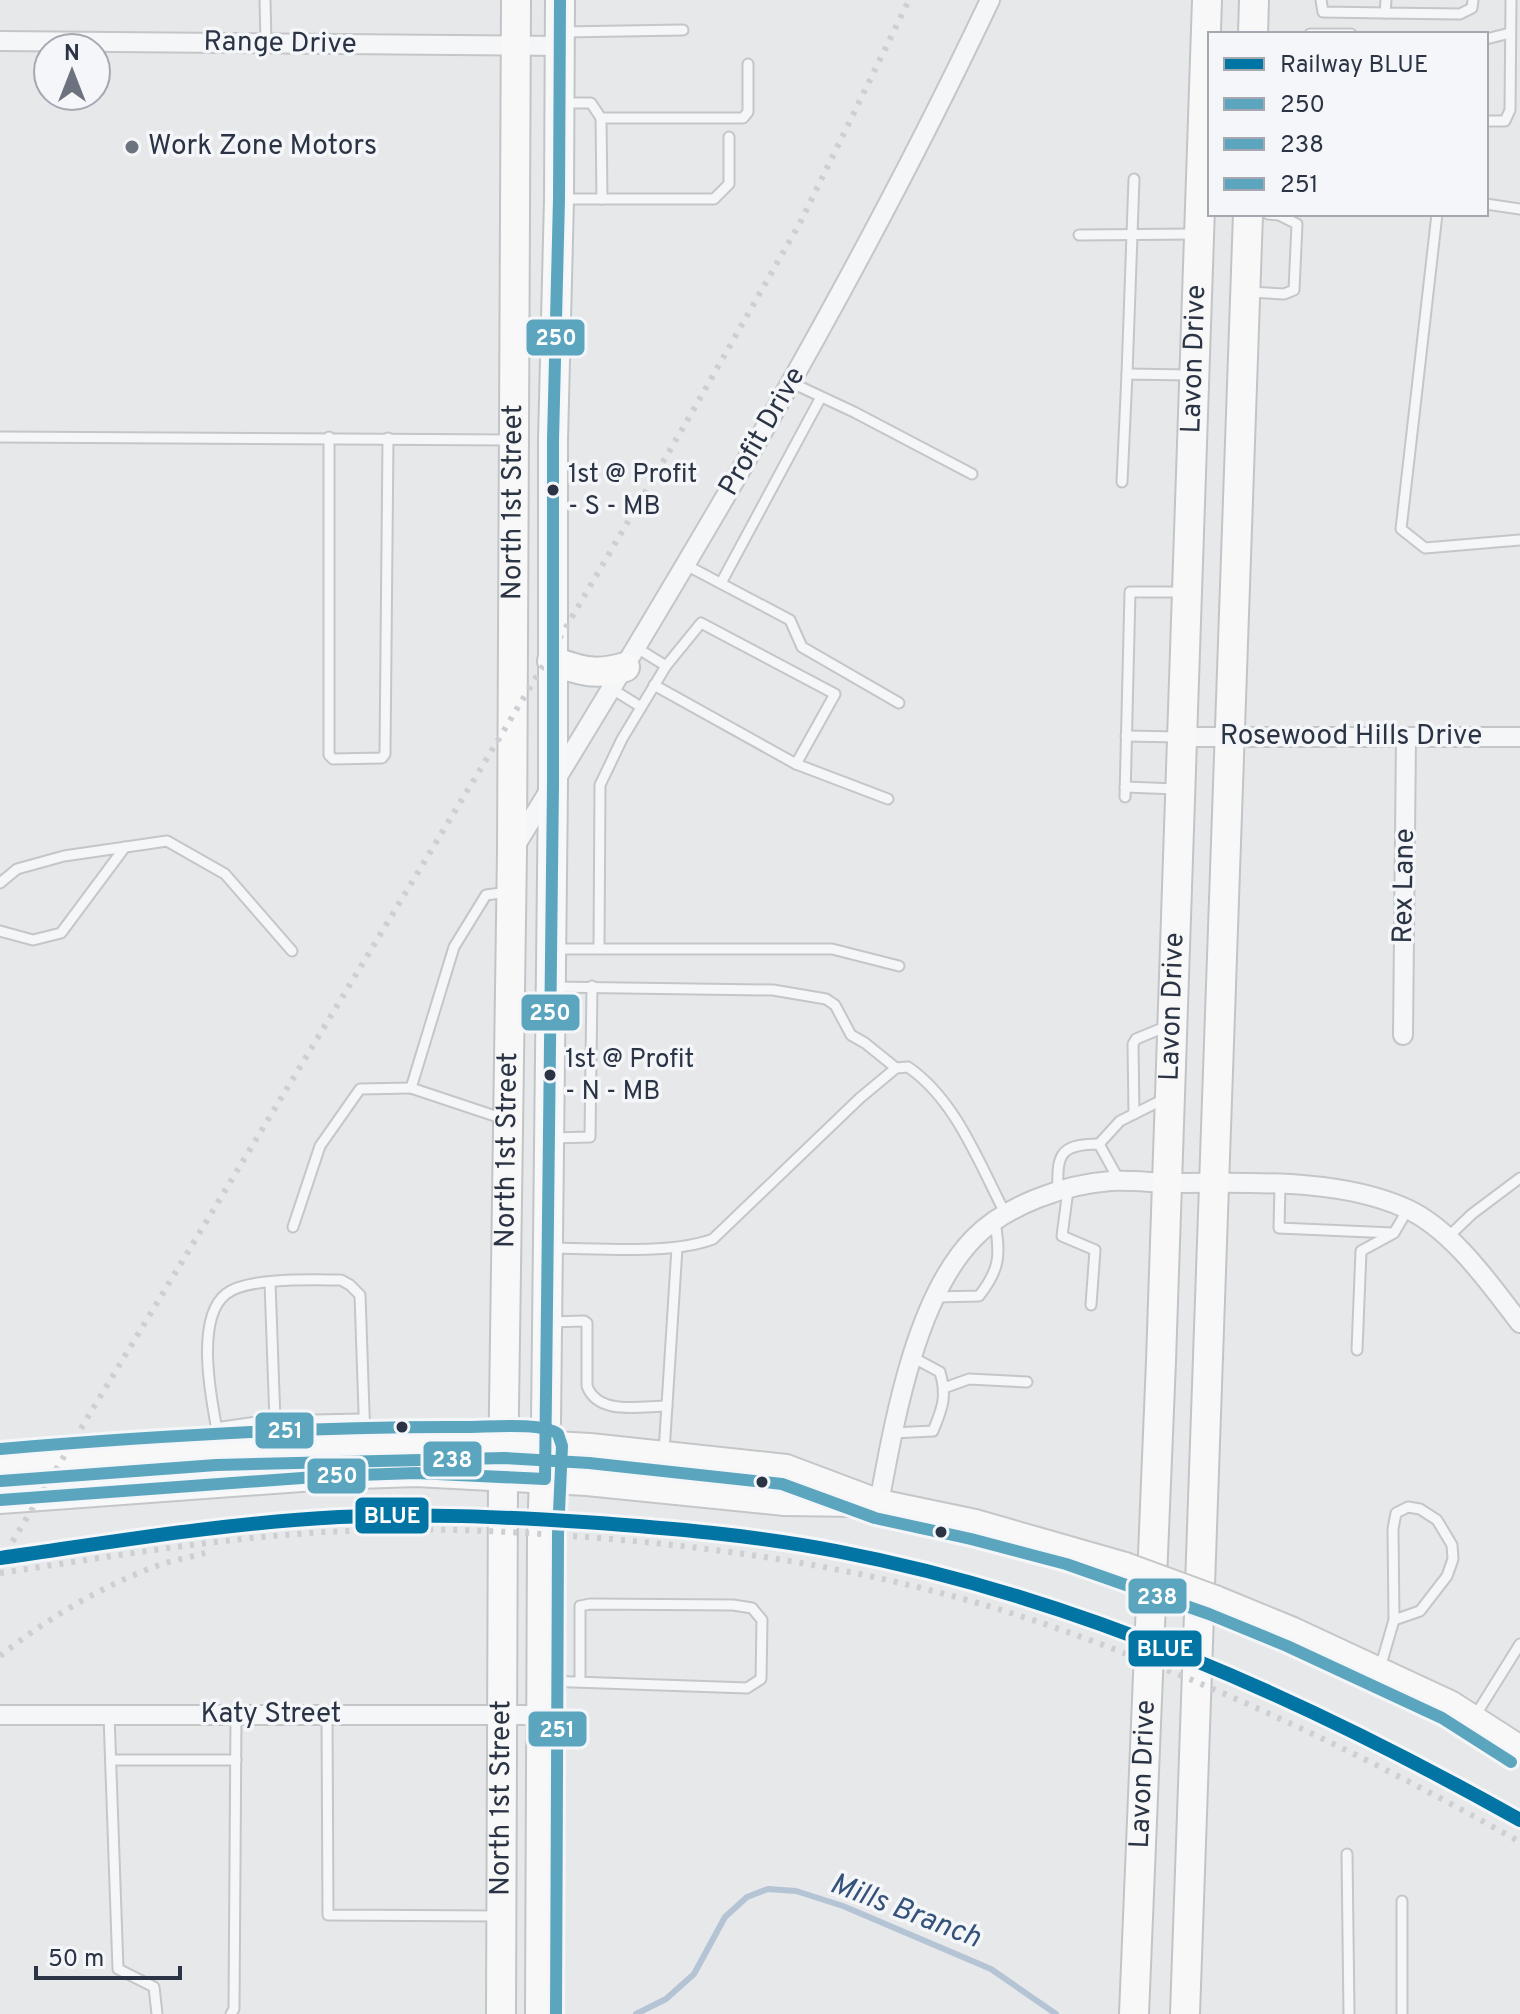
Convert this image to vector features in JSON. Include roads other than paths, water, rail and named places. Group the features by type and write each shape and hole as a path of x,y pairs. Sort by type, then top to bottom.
{"main road":[{"name":"North 1st Street","path":"501,2014 503,1477 512,891 516,0"},
{"name":"North 1st Street","path":"540,2014 541,1681 553,784 553,440 560,0"},
{"name":"Lavon Drive","path":"1134,2014 1207,0"},
{"path":"1253,32 1254,0"},
{"name":"Lavon Drive","path":"1185,2014 1248,216"},
{"path":"513,440 553,440"},
{"path":"552,661 587,673 604,674 625,668"}],"street":[{"name":"Profit Drive","path":"512,851 625,668 792,383 923,141 990,0"},
{"name":"Range Drive","path":"0,41 516,46 560,39"},
{"name":"Rosewood Hills Drive","path":"1182,737 1520,737"},
{"name":"Rex Lane","path":"1403,1035 1406,737"},
{"path":"879,1503 892,1433 912,1357 935,1297 973,1238 1000,1217 1063,1191 1120,1182 1280,1185 1347,1191 1408,1209 1448,1237 1520,1323"},
{"path":"0,1465 216,1440 364,1431 786,1468 879,1503 975,1523 1125,1566 1215,1599 1450,1704 1520,1749"},
{"path":"216,1440 218,1484"},
{"path":"0,1500 416,1473 545,1479 785,1502 879,1503"},
{"name":"Katy Street","path":"0,1715 541,1715"}],"lane":[{"path":"265,0 266,44"},
{"path":"1321,0 1323,12 1460,14 1472,8 1473,0"},
{"path":"1385,13 1386,0"},
{"path":"1488,121 1505,121 1510,110 1511,0"},
{"path":"560,39 683,30"},
{"path":"1488,38 1510,33"},
{"path":"601,118 743,118 748,112 748,64"},
{"path":"559,103 591,103 601,118 602,199"},
{"path":"559,199 714,199 729,184 729,137"},
{"path":"1122,482 1134,179"},
{"path":"1488,204 1520,209"},
{"path":"1245,292 1284,294 1294,290 1297,224 1281,216"},
{"path":"1437,216 1401,529 1425,548 1520,540"},
{"path":"1079,235 1199,234"},
{"path":"1127,374 1194,375"},
{"path":"792,383 972,474"},
{"path":"721,583 821,397"},
{"path":"0,437 513,440"},
{"path":"329,437 329,755 333,759 382,758 385,754 388,438"},
{"path":"686,565 790,620 802,647 899,703"},
{"path":"1180,790 1125,792 1130,592 1187,592"},
{"path":"599,948 600,785 622,739 654,685 701,623 835,694 796,764"},
{"path":"641,707 625,668 666,666"},
{"path":"654,685 796,764 888,799"},
{"path":"1126,736 1182,737"},
{"path":"0,883 17,869 64,856 167,841 225,874 292,951"},
{"path":"0,931 33,940 61,933 125,847"},
{"path":"411,1088 454,947 486,895 512,891"},
{"path":"551,949 832,949 899,966"},
{"path":"549,1138 590,1137 592,986"},
{"path":"551,987 773,990 826,999 835,1005 851,1035 896,1068"},
{"path":"1134,1114 1133,1044 1136,1039 1172,1024"},
{"path":"548,1248 677,1248 699,1245 713,1239 860,1098 896,1068 908,1067 922,1077 953,1115 1000,1217 1000,1257 992,1279 979,1296 935,1297"},
{"path":"293,1227 320,1146 360,1089 411,1088 509,1121"},
{"path":"1091,1305 1095,1250 1062,1236 1063,1191 1057,1162 1061,1154 1078,1144 1099,1144 1120,1121 1169,1096"},
{"path":"1099,1144 1120,1182"},
{"path":"1448,1237 1483,1205 1520,1178"},
{"path":"1280,1185 1279,1228 1394,1233"},
{"path":"1357,1350 1361,1251 1394,1233 1408,1209"},
{"path":"664,1455 677,1248"},
{"path":"341,1280 350,1285 360,1295 364,1431 275,1421 222,1427 216,1440 207,1351 212,1315 225,1294 252,1284 270,1282 341,1280"},
{"path":"270,1282 275,1421"},
{"path":"548,1322 587,1323 587,1386 597,1402 607,1406 667,1406"},
{"path":"892,1433 933,1431 944,1388 940,1372 912,1357"},
{"path":"944,1388 969,1379 1027,1382"},
{"path":"1379,1671 1394,1620 1393,1529 1396,1513 1408,1507 1420,1509 1437,1520 1452,1545 1453,1559 1447,1576 1420,1611 1394,1620"},
{"path":"541,1681 747,1688 761,1679 762,1620 752,1608 733,1605 580,1606 580,1682"},
{"path":"1474,1719 1520,1644"},
{"path":"109,1715 118,1969 154,1987 157,2014"},
{"path":"231,2014 234,2009 236,1715"},
{"path":"327,1715 328,1915 501,1916"},
{"path":"111,1760 236,1760"},
{"path":"1347,1854 1349,2014"},
{"path":"1402,1901 1402,2014"}],"waterway":[{"name":"Mills Branch","path":"636,2014 666,1999 694,1974 725,1917 747,1897 768,1889 796,1891 843,1906 991,1969 1056,2014"}],"railway":[{"path":"0,1562 552,651 687,421 801,221 909,0"},
{"path":"0,1573 260,1537 406,1529 526,1533 645,1542 825,1567 1001,1610 1178,1674 1352,1753 1520,1842"},
{"path":"0,1656 53,1618 91,1596 157,1566 205,1553"}],"rail line":[{"name":"BLUE","path":"0,1558 211,1528 370,1516 462,1516 584,1522 805,1545 926,1571 1015,1596 1189,1658 1357,1734 1520,1820"}],"place":[{"name":"Work Zone Motors","path":"132,147"},
{"name":"1st @ Profit - S - MB","path":"553,490"},
{"name":"1st @ Profit - N - MB","path":"550,1075"}]}
